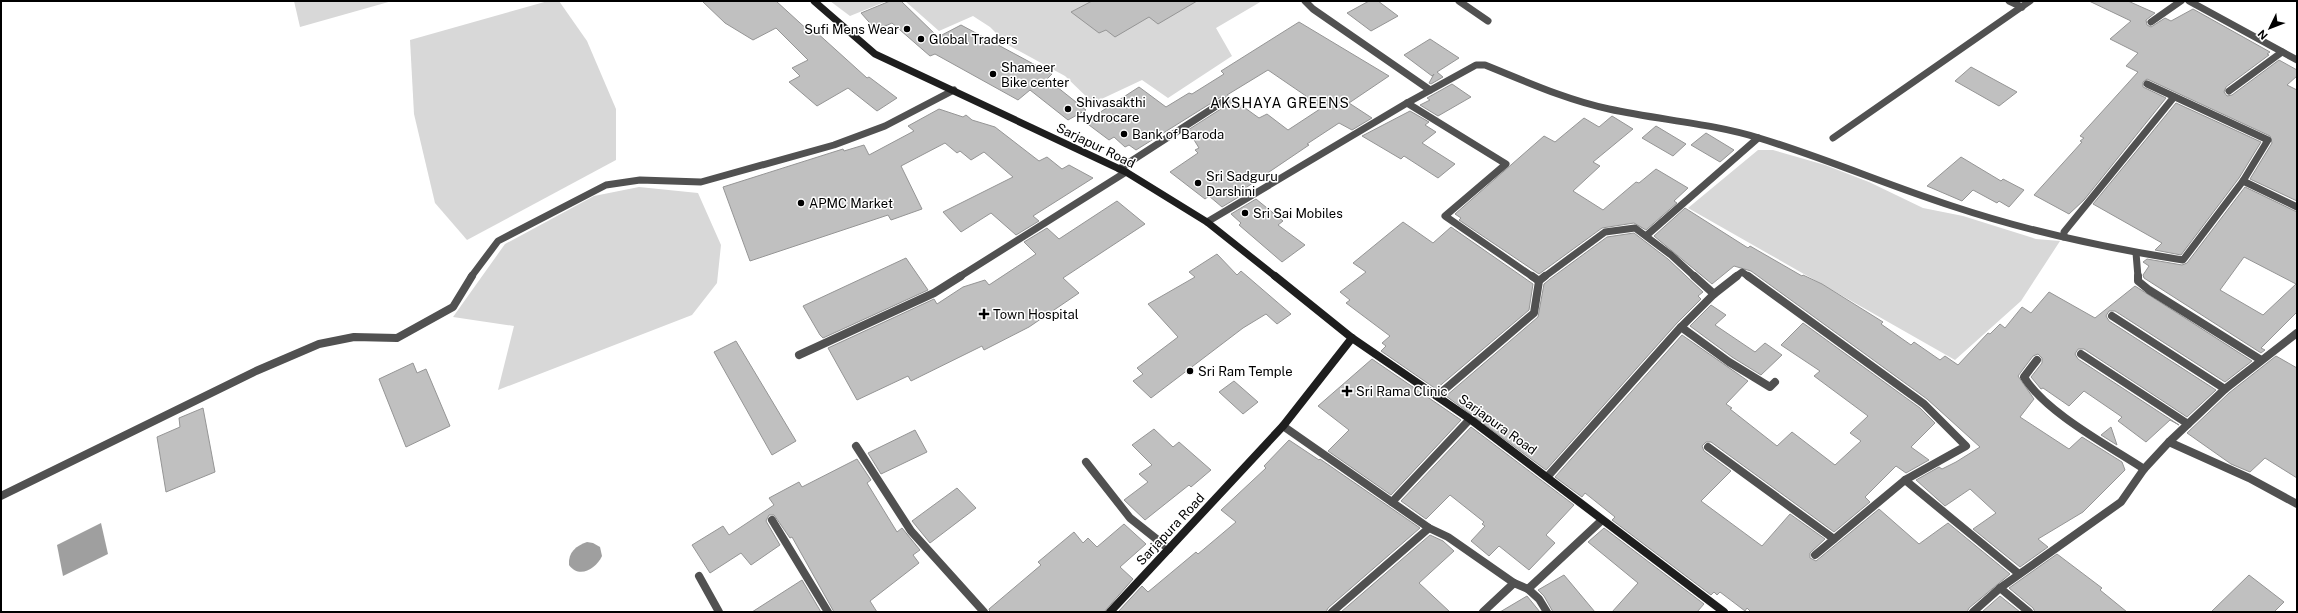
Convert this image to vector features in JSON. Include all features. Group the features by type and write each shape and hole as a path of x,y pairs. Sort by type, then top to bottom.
{"main road":[{"name":"Sarjapur Road","path":"814,1 875,54 954,90 1122,171 1207,222 1352,338"},
{"name":"Sarjapura Road","path":"1110,612 1283,426 1352,338 1470,419 1548,476 1601,520 1724,612"}],"street":[{"path":"1305,1 1313,9 1430,90"},
{"path":"1459,1 1488,21"},
{"path":"2009,1 2022,7"},
{"path":"1833,138 2030,1"},
{"path":"2151,22 2181,1"},
{"path":"2189,1 2297,60"},
{"path":"2229,91 2282,52"},
{"path":"1207,222 1468,68 1476,65 1485,65 1547,90 1608,109 1674,118 1758,138 1979,214 2064,237 2136,253 2183,260 2243,181 2268,140 2147,84"},
{"path":"1,496 249,375 319,344 354,337 397,338 453,307 472,276 498,241 606,185 640,180 701,182 755,168 822,149 885,126 954,90"},
{"path":"2064,237 2064,232 2174,96"},
{"path":"799,355 934,293 1122,171 1224,101"},
{"path":"1407,103 1506,164 1445,216 1539,281"},
{"path":"1646,235 1758,138"},
{"path":"2243,181 2297,207"},
{"path":"1437,396 1534,313 1539,281 1605,232 1634,228 1646,235 1714,294"},
{"path":"2136,253 2138,281 2149,290 2261,360"},
{"path":"1548,476 1681,327 1714,294 1742,272 1844,344 1924,404 1966,446 1905,480 1815,555"},
{"path":"2112,316 2225,389"},
{"path":"1681,327 1729,362 1770,387 1775,382"},
{"path":"1973,612 2000,588 2121,502 2144,469 2169,442 2225,389 2297,333"},
{"path":"2081,354 2188,424"},
{"path":"2037,360 2024,377 2038,397 2144,469"},
{"path":"1392,502 1470,419"},
{"path":"1283,426 1429,528 1448,537 1514,582 1528,589 1539,599 1547,612"},
{"path":"2169,442 2249,478 2297,504"},
{"path":"856,446 911,531 984,612"},
{"path":"1708,447 1834,539"},
{"path":"1086,462 1130,518 1169,549"},
{"path":"1905,480 2019,574"},
{"path":"772,520 828,612"},
{"path":"1528,589 1601,520"},
{"path":"1332,612 1429,528"},
{"path":"699,576 719,612"},
{"path":"1483,612 1514,582"},
{"path":"2000,588 2029,612"}],"shaded area":[{"path":"294,1 392,1 300,27"},
{"path":"548,1 559,1 587,41 616,109 616,160 467,240 435,203 414,114 410,40"},
{"path":"830,1 887,1 850,16"},
{"path":"905,1 1262,1 1216,28 1232,56 1168,98 1142,80 1093,103 1065,76 1008,45 990,27 973,16 939,31"},
{"path":"1758,150 1773,150 1825,165 1869,182 1923,208 1963,216 2036,239 2060,241 2021,301 1955,360 1688,208"},
{"path":"639,187 698,193 721,245 717,283 692,315 498,390 514,326 453,317 505,244 594,196"},
{"path":"101,523 108,554 63,576 57,545"},
{"path":"587,542 593,543 600,547 602,556 596,565 587,571 582,572 573,569 569,565 571,553 579,545"}],"building":[{"path":"702,1 776,1 811,33 815,31 867,78 869,77 897,98 877,111 848,88 817,106 789,82 800,76 792,68 808,60 776,28 753,40 725,23"},
{"path":"890,1 901,1 938,37 961,25 1052,74 1047,79 1086,110 1068,120 1030,90 1018,100 935,54 930,56 892,23 876,30 861,13"},
{"path":"1092,1 1197,1 1158,24 1149,17 1115,37 1106,30 1099,33 1071,12"},
{"path":"1369,1 1378,1 1398,16 1371,31 1347,13"},
{"path":"2089,1 2128,1 2155,13 2146,20 2147,25 2151,27 2165,18 2171,21 2193,9 2270,52 2267,54 2269,55 2226,87 2224,92 2227,96 2232,95 2279,60 2297,70 2297,76 2287,85 2297,90 2297,201 2250,179 2272,143 2270,136 2147,79 2143,82 2143,87 2166,98 2084,200 2069,214 2034,195 2082,142 2080,141 2084,138 2080,136 2138,72 2126,66 2138,53 2110,39 2131,21"},
{"path":"1299,22 1389,76 1349,103 1372,118 1352,130 1339,123 1244,189 1247,192 1222,207 1209,196 1205,199 1170,172 1198,153 1195,150 1199,148 1188,130 1227,105 1229,101 1227,97 1221,97 1136,150 1129,145 1125,147 1114,137 1109,140 1085,122 1139,87 1166,107 1189,93 1192,94 1224,74 1221,71","holes":["1268,70 1306,96 1304,98 1320,109 1288,130 1267,114 1259,118 1227,95"]},
{"path":"1430,39 1459,58 1437,72 1443,77 1431,84 1429,83 1434,74 1432,76 1404,55"},
{"path":"1971,67 2017,92 1999,106 1955,81"},
{"path":"1452,84 1471,97 1438,116 1420,105 1430,100 1427,98"},
{"path":"2176,103 2261,142 2239,178 2181,255 2155,250 2162,243 2093,204"},
{"path":"939,109 963,117 966,115 972,120 995,127 1039,161 1047,157 1062,169 1069,165 1093,178 1033,216 1039,221 1016,235 991,213 961,232 943,212 1013,177 984,152 971,160 960,151 957,153 945,143 901,166 922,209 891,220 888,215 750,261 723,187 843,149 844,151 864,145 869,155 914,131 908,126"},
{"path":"1410,111 1429,122 1425,125 1436,132 1422,143 1455,164 1438,178 1404,156 1401,159 1362,136"},
{"path":"1612,116 1633,129 1593,162 1600,166 1573,191 1603,210 1636,182 1639,183 1656,169 1688,188 1674,201 1677,203 1646,230 1634,223 1602,228 1539,274 1459,220 1461,218 1455,214 1544,136 1555,142 1584,118 1599,127"},
{"path":"1656,126 1686,144 1673,156 1642,138"},
{"path":"1706,133 1734,150 1720,162 1691,145"},
{"path":"1961,157 2001,181 2003,179 2024,190 2009,207 1999,201 1997,203 1973,190 1962,201 1927,186"},
{"path":"2245,187 2297,212 2297,312 2261,348 2265,350 2261,353 2144,278 2143,275 2149,266 2143,262 2147,259 2182,265 2187,263","holes":["2244,257 2296,284 2263,315 2220,290"]},
{"path":"1256,199 1283,221 1278,225 1305,245 1282,262 1239,225 1241,223 1231,214"},
{"path":"1117,201 1145,224 1063,278 1079,293 1029,327 984,350 982,346 911,381 908,376 857,400 828,348 934,299 937,304 963,287 985,280 989,285 1036,254 1024,242 1047,228 1059,239"},
{"path":"1685,208 1748,248 1750,246 1802,276 1803,275 1822,284 1883,322 1881,324 1911,345 1914,342 1940,360 1945,356 1958,365 1988,333 1990,334 2000,324 2005,328 2022,307 2031,313 2049,292 2095,318 2135,286 2252,361 2225,382 2115,311 2109,311 2106,316 2109,321 2216,390 2187,417 2084,349 2078,349 2075,354 2078,359 2179,425 2170,420 2146,442 2118,421 2122,417 2084,391 2069,406 2043,388 2041,389 2031,377 2042,363 2042,358 2038,354 2033,356 2018,376 2034,399 2020,417 2069,449 2082,437 2122,462 2125,470 2083,512 2038,539 2048,547 2020,567 1973,529 1996,513 1970,489 1945,506 1916,480 1939,467 1942,469 1956,462 1980,447 1927,399 1751,271 1734,266 1712,284 1654,236"},
{"path":"1403,222 1433,243 1451,227 1533,284 1529,310 1436,389 1381,351 1386,346 1382,343 1390,336 1346,303 1350,300 1340,292 1366,272 1353,263"},
{"path":"1634,233 1668,259 1703,292 1698,296 1701,299 1677,323 1546,470 1446,396 1538,317 1544,284 1607,237"},
{"path":"1217,254 1237,275 1241,271 1291,314 1277,324 1266,314 1243,328 1151,398 1133,381 1143,374 1137,368 1178,337 1148,304 1195,277 1189,272"},
{"path":"906,258 928,290 823,338 820,335 803,306"},
{"path":"1711,305 1726,315 1715,325 1755,352 1765,343 1782,355 1761,375 1732,357 1690,326"},
{"path":"1803,323 1920,408 1935,423 1911,447 1929,460 1906,473 1896,466 1865,497 1870,502 1834,532 1711,442 1706,442 1702,446 1704,451 1731,471 1701,501 1762,546 1790,514 1825,539 1810,553 1810,558 1816,561 1879,509 1919,544 1948,523 2010,574 1969,608 1967,612 1751,612 1747,608 1745,611 1720,592 1717,595 1714,592 1711,595 1612,520 1615,517 1585,493 1582,497 1555,477 1682,335 1748,381 1726,404 1732,408 1730,409 1777,446 1792,432 1835,465 1861,441 1850,433 1868,416 1814,376 1820,371 1781,345"},
{"path":"736,341 796,441 772,455 714,352"},
{"path":"2276,356 2297,368 2297,478 2265,458 2250,472 2231,464 2187,433 2229,393"},
{"path":"1372,359 1461,420 1391,495 1328,451 1349,430 1318,406"},
{"path":"413,363 417,373 426,369 450,426 406,447 379,379"},
{"path":"1234,381 1258,402 1243,414 1219,392"},
{"path":"203,408 215,472 166,492 157,437 180,427 179,418"},
{"path":"1471,427 1574,505 1546,535 1555,543 1529,570 1499,546 1489,556 1471,541 1485,526 1482,524 1484,522 1450,495 1426,519 1401,501"},
{"path":"2111,427 2117,445 2101,435"},
{"path":"1154,429 1173,447 1179,442 1211,470 1191,487 1189,485 1145,520 1124,500 1148,482 1139,474 1152,465 1132,445"},
{"path":"915,430 927,452 881,474 868,453"},
{"path":"1289,440 1319,460 1320,459 1420,528 1328,608 1326,612 1118,612 1142,586 1148,592 1196,552 1198,554 1236,522 1221,510 1266,468 1264,466"},
{"path":"857,459 871,480 867,483 897,532 902,528 920,550 913,555 919,563 870,601 877,612 834,612 792,537 790,538 774,515 769,515 766,521 780,545 751,565 741,553 710,573 692,545 723,526 729,535 774,505 769,498 799,482 802,487"},
{"path":"957,488 976,508 930,543 912,521"},
{"path":"1124,524 1146,544 1120,567 1133,579 1104,612 990,612 989,609 1041,565 1038,562 1074,532 1083,543 1088,538 1097,547"},
{"path":"1604,528 1704,604 1697,612 1612,612 1638,583 1588,542"},
{"path":"1430,535 1443,541 1454,551 1419,583 1450,612 1341,612"},
{"path":"2057,554 2102,588 2100,590 2127,612 2035,612 2033,608 2009,588"},
{"path":"1564,575 1595,612 1553,612 1544,596 1538,590"},
{"path":"2249,575 2284,602 2274,612 2211,612"},
{"path":"802,580 821,612 752,612"},
{"path":"1527,596 1540,612 1500,612"},
{"path":"2000,596 2020,612 1982,612"}],"place":[{"name":"Sufi Mens Wear","path":"907,29"},
{"name":"Global Traders","path":"921,39"},
{"name":"Shameer Bike center","path":"993,74"},
{"name":"Shivasakthi Hydrocare","path":"1068,109"},
{"name":"Bank of Baroda","path":"1124,134"},
{"name":"Sri Sadguru Darshini","path":"1198,183"},
{"name":"APMC Market","path":"801,203"},
{"name":"Sri Sai Mobiles","path":"1245,213"},
{"name":"Town Hospital","path":"984,314"},
{"name":"Sri Ram Temple","path":"1190,371"},
{"name":"Sri Rama Clinic","path":"1347,391"}],"district":[{"name":"AKSHAYA GREENS","path":"1280,103"}]}
